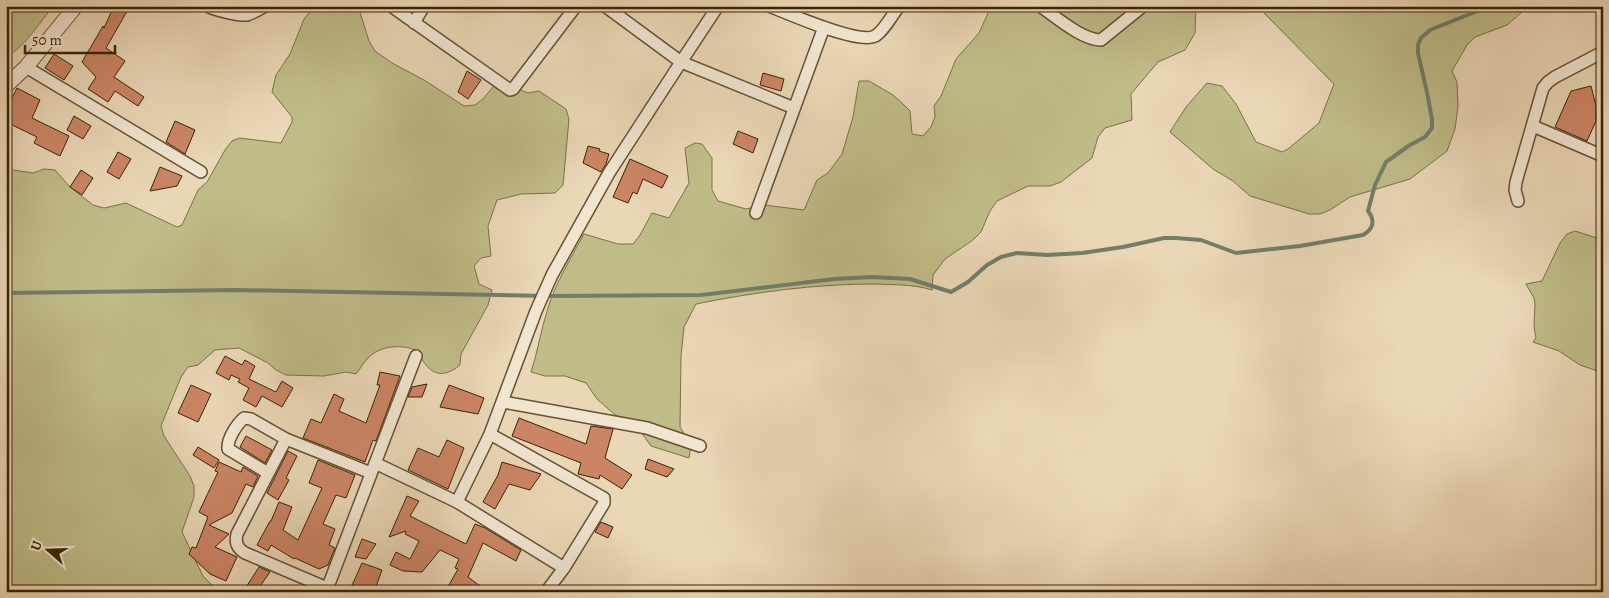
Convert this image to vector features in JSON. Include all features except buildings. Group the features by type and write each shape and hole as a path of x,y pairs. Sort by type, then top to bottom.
{"street":[{"path":"6,86 26,66 76,6"},
{"path":"207,6 219,11 245,15 266,6"},
{"path":"391,6 507,89 512,90 576,6"},
{"path":"414,23 424,6"},
{"path":"605,6 680,62 794,108"},
{"path":"457,502 490,434 536,311 552,275 610,173 718,6"},
{"path":"769,6 824,27 857,37 871,38 878,34 899,6"},
{"path":"1040,6 1082,34 1091,39 1101,40 1143,6"},
{"path":"756,213 824,27"},
{"path":"1518,200 1516,182 1534,126 1543,88 1548,82 1603,52"},
{"path":"26,66 201,172"},
{"path":"1534,126 1603,156"},
{"path":"286,439 237,534 236,544 239,550 327,590 416,356"},
{"path":"503,402 647,428 700,446"},
{"path":"268,473 230,452 227,448 240,422 247,417 286,439 373,468 457,502 564,568"},
{"path":"490,434 604,498 604,503 564,568 546,592"}],"shaded area":[{"path":"6,6 47,6 48,13 23,44 6,56"},
{"path":"315,6 358,6 369,41 375,51 464,106 475,105 483,99 498,81 528,93 539,91 566,109 569,119 563,185 555,193 521,194 497,200 488,226 491,256 481,258 474,266 479,284 492,290 488,305 461,354 460,365 447,373 435,372 430,369 418,351 406,347 392,347 379,350 366,360 356,374 346,372 324,376 286,375 239,348 215,350 198,365 188,367 181,377 161,426 164,436 190,476 194,486 194,497 182,532 203,576 219,592 6,592 6,169 33,173 44,169 55,170 70,187 93,205 104,208 126,203 177,227 182,225 198,190 207,182 232,141 239,138 281,143 292,122 292,117 272,92 276,75 290,54 304,19"},
{"path":"984,6 1052,6 1060,11 1070,6 1196,6 1195,33 1185,50 1158,62 1131,94 1132,120 1105,128 1098,137 1092,158 1061,182 1050,186 1028,186 997,201 990,211 981,232 973,240 945,259 933,275 932,290 897,285 830,285 763,292 696,304 684,327 681,356 680,427 691,445 689,458 651,446 635,424 614,414 597,399 586,383 565,376 545,376 531,372 551,298 584,234 618,244 633,244 652,213 669,218 689,183 685,148 695,143 702,144 712,158 712,190 718,201 746,209 764,205 804,210 817,180 828,173 842,154 853,117 859,81 869,81 893,95 910,111 912,134 923,136 931,127 935,117 934,106 941,96 956,59 979,33 988,13"},
{"path":"1265,6 1529,6 1507,25 1475,37 1467,45 1452,71 1457,82 1458,106 1455,129 1447,151 1410,179 1350,197 1320,214 1309,214 1250,196 1233,181 1213,169 1170,132 1186,107 1207,83 1222,86 1236,104 1256,142 1282,152 1319,123 1334,84 1263,12"},
{"path":"1575,231 1603,240 1603,373 1580,365 1559,351 1533,342 1536,338 1534,327 1535,304 1534,298 1526,284 1542,281 1560,243 1567,234"}],"waterway":[{"path":"6,293 236,290 552,296 701,295 834,279 872,277 910,279 951,292 968,282 987,265 1001,257 1017,253 1047,255 1082,253 1164,238 1201,240 1236,253 1300,246 1363,235 1367,233 1372,224 1372,218 1368,211 1375,185 1386,162 1425,137 1432,128 1428,97 1418,53 1418,45 1421,38 1430,30 1490,6"}]}
